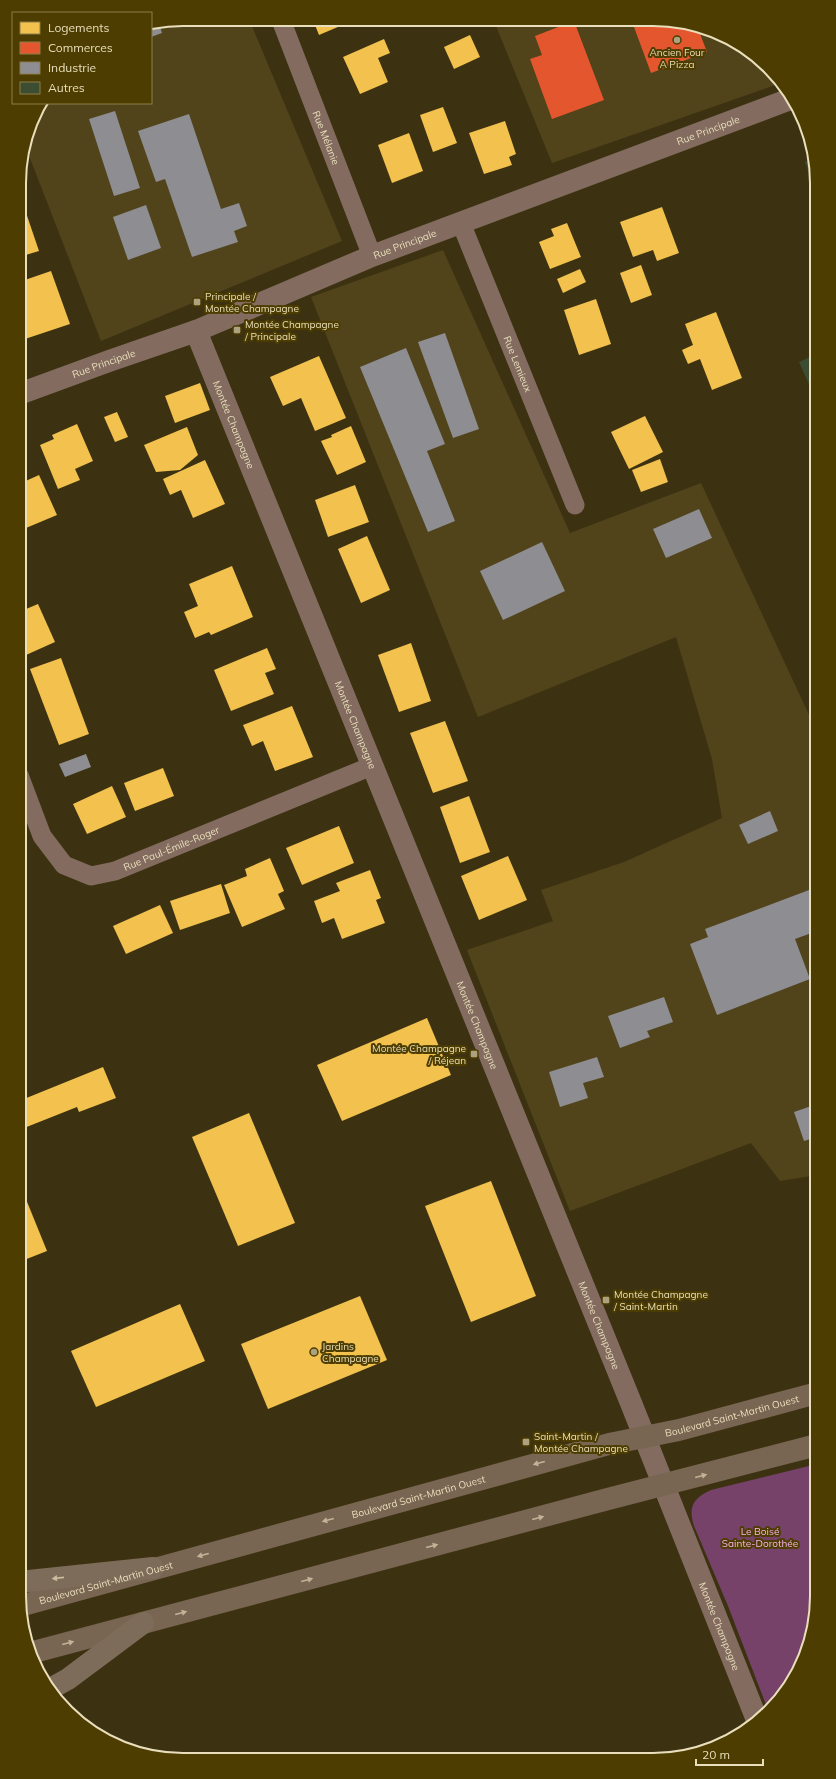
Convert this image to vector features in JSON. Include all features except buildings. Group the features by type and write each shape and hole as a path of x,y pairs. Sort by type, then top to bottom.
{"main road":[{"name":"Boulevard Saint-Martin Ouest","path":"26,1604 153,1568 609,1444 679,1430 810,1395"},
{"path":"36,1651 810,1447"},
{"path":"26,1581 153,1568"},
{"path":"54,1687 68,1679 143,1623"}],"street":[{"name":"Rue Mélanie","path":"283,26 372,256"},
{"name":"Rue Principale","path":"26,391 196,331 372,256 787,100"},
{"name":"Rue Lemieux","path":"461,223 575,506"},
{"name":"Montée Champagne","path":"196,331 756,1715"},
{"name":"Rue Paul-Émile-Roger","path":"26,794 42,836 64,865 90,876 115,871 372,766"}],"shaded area":[{"path":"173,26 252,26 342,241 101,341 29,154 34,132 42,113 47,104 152,104 152,29"},
{"path":"496,26 663,26 694,31 723,42 740,52 757,65 776,85 552,163"},
{"path":"443,250 570,533 701,483 810,717 810,1176 780,1181 751,1143 570,1211 467,950 553,921 541,890 624,862 722,818 712,759 676,637 478,717 311,297"}],"green space":[{"name":"Le Boisé Sainte-Dorothée","path":"810,1466 809,1617 802,1647 794,1666 778,1692 766,1705 728,1606 692,1519 692,1508 696,1500 711,1490"}],"place":[{"name":"Ancien Four A Pizza","path":"677,40"},
{"name":"Principale / Montée Champagne","path":"197,302"},
{"name":"Montée Champagne / Principale","path":"237,330"},
{"name":"Montée Champagne / Réjean","path":"474,1054"},
{"name":"Montée Champagne / Saint-Martin","path":"606,1300"},
{"name":"Jardins Champagne","path":"314,1352"},
{"name":"Saint-Martin / Montée Champagne","path":"526,1442"}]}
